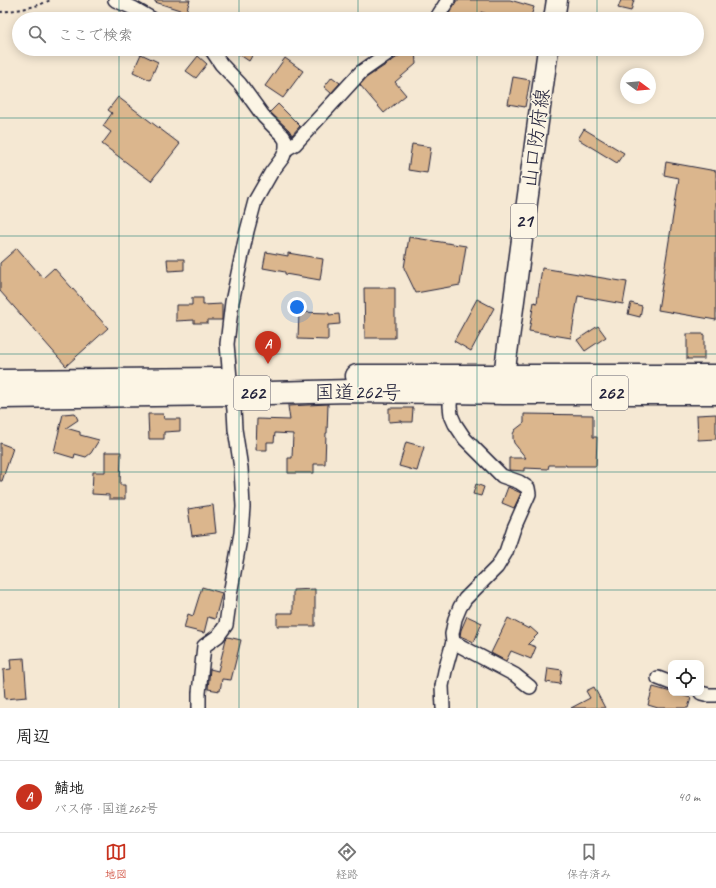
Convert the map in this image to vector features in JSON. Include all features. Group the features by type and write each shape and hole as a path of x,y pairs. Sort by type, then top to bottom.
{"highway":[{"name":"国道262号","path":"0,398 231,386 366,376 504,384 716,393"},
{"name":"国道262号","path":"0,381 451,392 504,384 716,376"}],"main road":[{"path":"555,12 557,0"},
{"name":"山口防府線","path":"504,384 547,56"}],"street":[{"path":"115,0 139,12"},
{"path":"440,12 448,0"},
{"path":"199,708 199,693 204,646 218,636 226,625 241,533 243,507 241,468 235,429 227,344 232,302 255,201 271,173 283,157 286,149 286,141 283,136 264,117 240,84 216,56"},
{"path":"286,149 294,144 361,72 384,56"},
{"path":"443,708 442,686 453,642 452,634 455,619 465,599 497,566 506,552 514,528 529,494 528,488 519,482 502,476 465,439 451,415 451,392"},
{"path":"453,642 515,675 530,687"},
{"path":"658,678 668,682"},
{"path":"704,694 716,695"}],"path":[{"path":"0,12 17,10 50,0"}],"building":[{"path":"155,0 190,0 186,12 155,2"},
{"path":"457,0 510,0 534,7 532,12 450,12"},
{"path":"621,0 634,0 631,11 618,8"},
{"path":"140,56 145,56 158,62 150,80 133,72"},
{"path":"198,56 207,64 196,78 186,71"},
{"path":"242,56 252,56 249,61"},
{"path":"399,56 415,56 416,64 395,82 406,95 384,113 360,85 366,78"},
{"path":"285,58 303,71 283,98 265,86"},
{"path":"332,77 340,83 331,93 324,87"},
{"path":"513,77 530,80 525,107 508,104"},
{"path":"118,97 180,144 151,181 102,144 111,132 103,126 112,113 108,110"},
{"path":"278,104 300,126 292,135 289,130 270,112"},
{"path":"584,129 624,153 617,163 578,139"},
{"path":"412,144 431,147 427,173 408,170"},
{"path":"666,162 716,171 716,320 658,310 679,178 664,175"},
{"path":"409,237 466,246 460,285 416,293 404,268"},
{"path":"17,248 43,278 54,268 108,328 66,366 0,291 0,263"},
{"path":"266,252 288,256 288,253 323,259 320,280 285,274 285,272 263,268"},
{"path":"167,259 184,259 184,270 168,271"},
{"path":"542,268 627,282 623,304 578,296 571,338 529,331 534,302 537,303"},
{"path":"364,288 395,288 395,338 365,338"},
{"path":"192,298 203,298 203,305 222,304 222,320 208,320 208,323 194,323 194,320 176,321 176,305 192,305"},
{"path":"477,299 494,308 471,351 454,341"},
{"path":"631,303 642,306 640,317 628,314"},
{"path":"299,312 329,313 329,315 339,314 340,324 328,325 328,340 298,339"},
{"path":"598,326 606,337 585,351 577,340"},
{"path":"687,334 704,334 704,359 687,359"},
{"path":"328,404 325,464 314,464 314,473 288,473 288,458 292,458 293,434 275,433 274,442 267,442 267,450 256,450 257,419 290,420 288,406"},
{"path":"389,408 413,408 412,422 389,422"},
{"path":"75,413 78,420 66,428 80,432 80,435 99,440 91,453 86,457 75,454 74,458 54,452 63,414"},
{"path":"148,414 163,414 164,419 180,419 180,431 164,432 164,439 149,439"},
{"path":"524,414 593,415 593,437 597,437 596,466 549,465 548,469 524,468 524,471 509,470 509,458 526,458 514,443 513,439 515,430 524,423"},
{"path":"716,414 716,439 698,440 697,415"},
{"path":"406,442 424,447 417,471 399,466"},
{"path":"0,443 13,448 2,481 0,481"},
{"path":"105,452 121,452 120,485 125,485 125,499 109,499 109,495 92,494 93,472 105,472"},
{"path":"476,484 484,487 481,496 473,494"},
{"path":"508,487 521,493 514,508 502,503"},
{"path":"213,505 216,533 192,536 188,509"},
{"path":"202,587 222,593 215,619 208,617 204,633 184,628 188,614 193,616"},
{"path":"315,589 315,626 277,626 277,613 293,613 293,590"},
{"path":"467,616 482,623 474,642 460,636"},
{"path":"508,618 529,629 530,627 538,634 528,644 536,647 531,659 511,651 506,661 491,653"},
{"path":"228,637 241,640 231,680 222,679 220,691 208,689 210,669 218,671 226,639"},
{"path":"24,658 27,697 5,699 3,670 11,669 10,659"},
{"path":"548,668 562,670 560,684 546,682"},
{"path":"594,687 605,708 571,708 590,698 586,691"},
{"path":"653,687 668,691 668,696 684,696 691,698 688,708 658,708 648,705"}],"place":[{"name":"鯖地","path":"268,364"}]}
